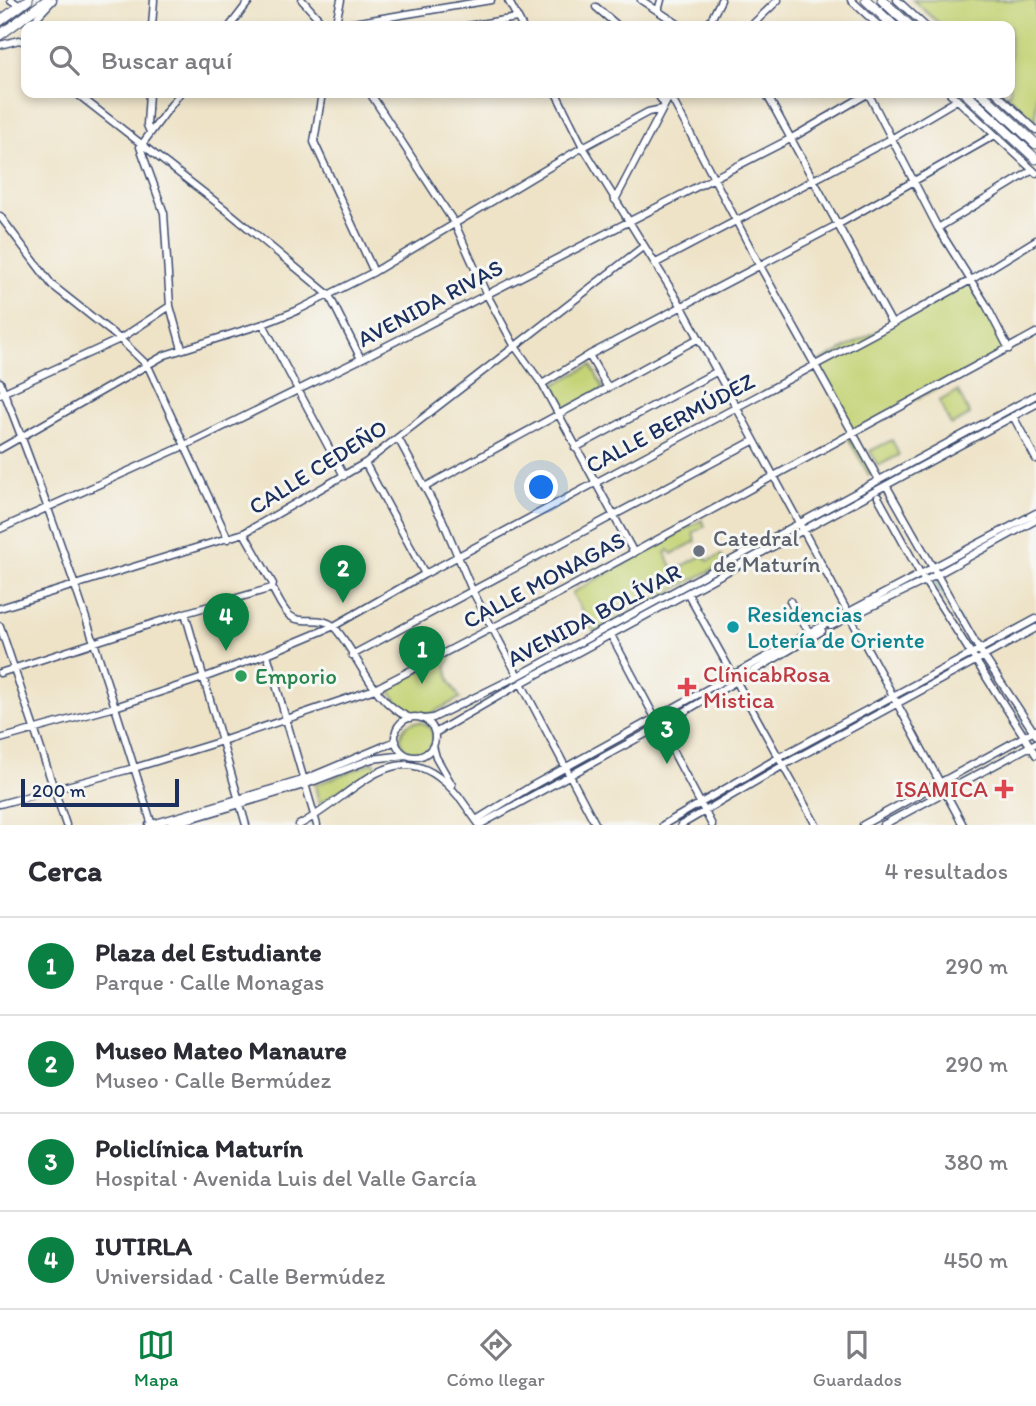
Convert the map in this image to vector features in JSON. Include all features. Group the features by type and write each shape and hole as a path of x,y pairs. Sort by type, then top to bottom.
{"highway":[{"path":"0,35 47,0"},
{"path":"866,0 889,21"},
{"path":"882,0 905,21"},
{"path":"0,21 24,3"},
{"path":"964,98 1036,159"},
{"path":"987,98 1035,142"},
{"path":"995,135 1021,130"}],"street":[{"path":"11,0 24,3"},
{"path":"36,21 53,0"},
{"path":"152,21 154,0"},
{"path":"234,21 250,0"},
{"path":"302,0 321,21"},
{"path":"336,21 341,0"},
{"path":"365,21 491,0"},
{"path":"508,0 519,21"},
{"path":"641,0 674,21"},
{"path":"659,11 661,0"},
{"path":"710,21 721,0"},
{"path":"756,21 778,0"},
{"path":"851,0 874,21"},
{"path":"897,0 920,21"},
{"path":"596,7 612,21"},
{"path":"498,21 517,18"},
{"path":"0,45 21,41"},
{"path":"82,98 230,213 329,295 361,359"},
{"path":"149,98 147,125 150,132"},
{"path":"176,98 141,144 140,150 164,213 170,306 181,349"},
{"path":"321,98 314,142 374,272"},
{"path":"373,98 455,224 486,293 514,345 542,384 634,553"},
{"path":"558,98 583,147 682,307 963,825"},
{"path":"659,98 663,106"},
{"path":"615,200 668,98"},
{"path":"673,98 736,222 853,433 979,649 1032,733 1036,755"},
{"path":"769,98 892,324"},
{"name":"AVENIDA RIVAS","path":"0,529 186,445 361,359 790,139 860,98"},
{"path":"871,98 938,228 971,280 1009,349"},
{"path":"656,263 891,139 958,98"},
{"path":"938,228 1034,172 995,135 963,98"},
{"path":"1002,98 1036,130"},
{"path":"0,449 165,355 264,324 374,272 583,147 663,106"},
{"path":"542,384 589,355 914,183 995,135"},
{"path":"0,216 52,285 120,339 148,366 228,538"},
{"name":"CALLE BERMÚDEZ","path":"0,739 115,707 203,678 334,626 425,573 892,324 1036,240"},
{"name":"CALLE CEDEÑO","path":"0,608 244,533 365,463 644,246"},
{"path":"2,393 120,339 170,306"},
{"path":"264,324 344,476"},
{"name":"CALLE MONAGAS","path":"0,804 134,768 375,689 634,553 1036,333"},
{"path":"425,487 699,338"},
{"path":"589,355 608,388"},
{"path":"575,448 716,372"},
{"path":"0,382 48,507 95,644 150,825 239,802"},
{"name":"AVENIDA BOLÍVAR","path":"435,733 520,680 1036,395"},
{"name":"AVENIDA BOLÍVAR","path":"882,482 1036,404"},
{"path":"1013,416 1036,459"},
{"path":"398,438 443,521 472,590 596,825"},
{"path":"352,655 753,441"},
{"path":"365,463 425,573"},
{"path":"878,497 923,578 976,661 1032,733"},
{"path":"244,533 273,583 272,588 287,614 293,618 317,620 334,626 375,689 400,714 424,719 429,723 435,733 433,746 436,757 478,823 1036,513"},
{"path":"934,572 1036,520"},
{"name":"AVENIDA BOLÍVAR","path":"424,719 433,718 520,680 611,635 688,594 801,527"},
{"path":"0,673 272,588"},
{"path":"688,594 816,825"},
{"path":"790,601 800,620 811,632"},
{"path":"185,613 246,825"},
{"path":"734,679 811,632 848,616"},
{"path":"663,825 778,758 1036,618"},
{"path":"0,626 66,825"},
{"path":"681,825 782,766 1036,628"},
{"path":"611,635 712,825"},
{"path":"267,654 317,825"},
{"path":"400,714 396,741 406,755"},
{"path":"399,726 410,718"},
{"path":"863,825 1032,733"},
{"path":"304,782 396,741"},
{"path":"883,825 1034,744"},
{"path":"170,825 372,759 424,755 433,746"},
{"path":"299,825 315,817 372,775 404,763 426,768 437,774 459,797"}],"green space":[{"path":"913,0 1036,0 1036,122 1010,98 1015,98 1015,21 936,21"},
{"path":"971,280 1009,349 853,433 874,472 869,475 847,436 852,433 816,364"},
{"path":"591,365 604,389 567,409 554,385"},
{"path":"958,391 970,415 951,425 939,401"},
{"path":"892,440 899,455 878,466 870,451"},
{"path":"702,520 705,526 693,533 696,541 672,554 669,550 665,553 676,574 681,572 679,568 703,555 708,561 721,555 725,563 594,632 572,593"},
{"path":"450,653 452,656 446,666 450,682 460,698 430,714 406,713 390,691 391,685"},
{"path":"417,722 429,726 433,738 429,750 417,754 405,750 401,738 405,726"},
{"path":"374,762 377,768 319,803 315,785"}],"waterway":[{"path":"934,580 961,623"},
{"path":"1022,719 1036,741"}],"place":[{"name":"Catedral de Maturín","path":"699,551"},
{"name":"Museo Mateo Manaure","path":"343,603"},
{"name":"Residencias Lotería de Oriente","path":"733,627"},
{"name":"IUTIRLA","path":"226,651"},
{"name":"Emporio","path":"241,676"},
{"name":"Plaza del Estudiante","path":"422,684"},
{"name":"ClínicabRosa Mistica","path":"687,687"},
{"name":"Policlínica Maturín","path":"667,764"},
{"name":"ISAMICA","path":"1004,789"}]}
